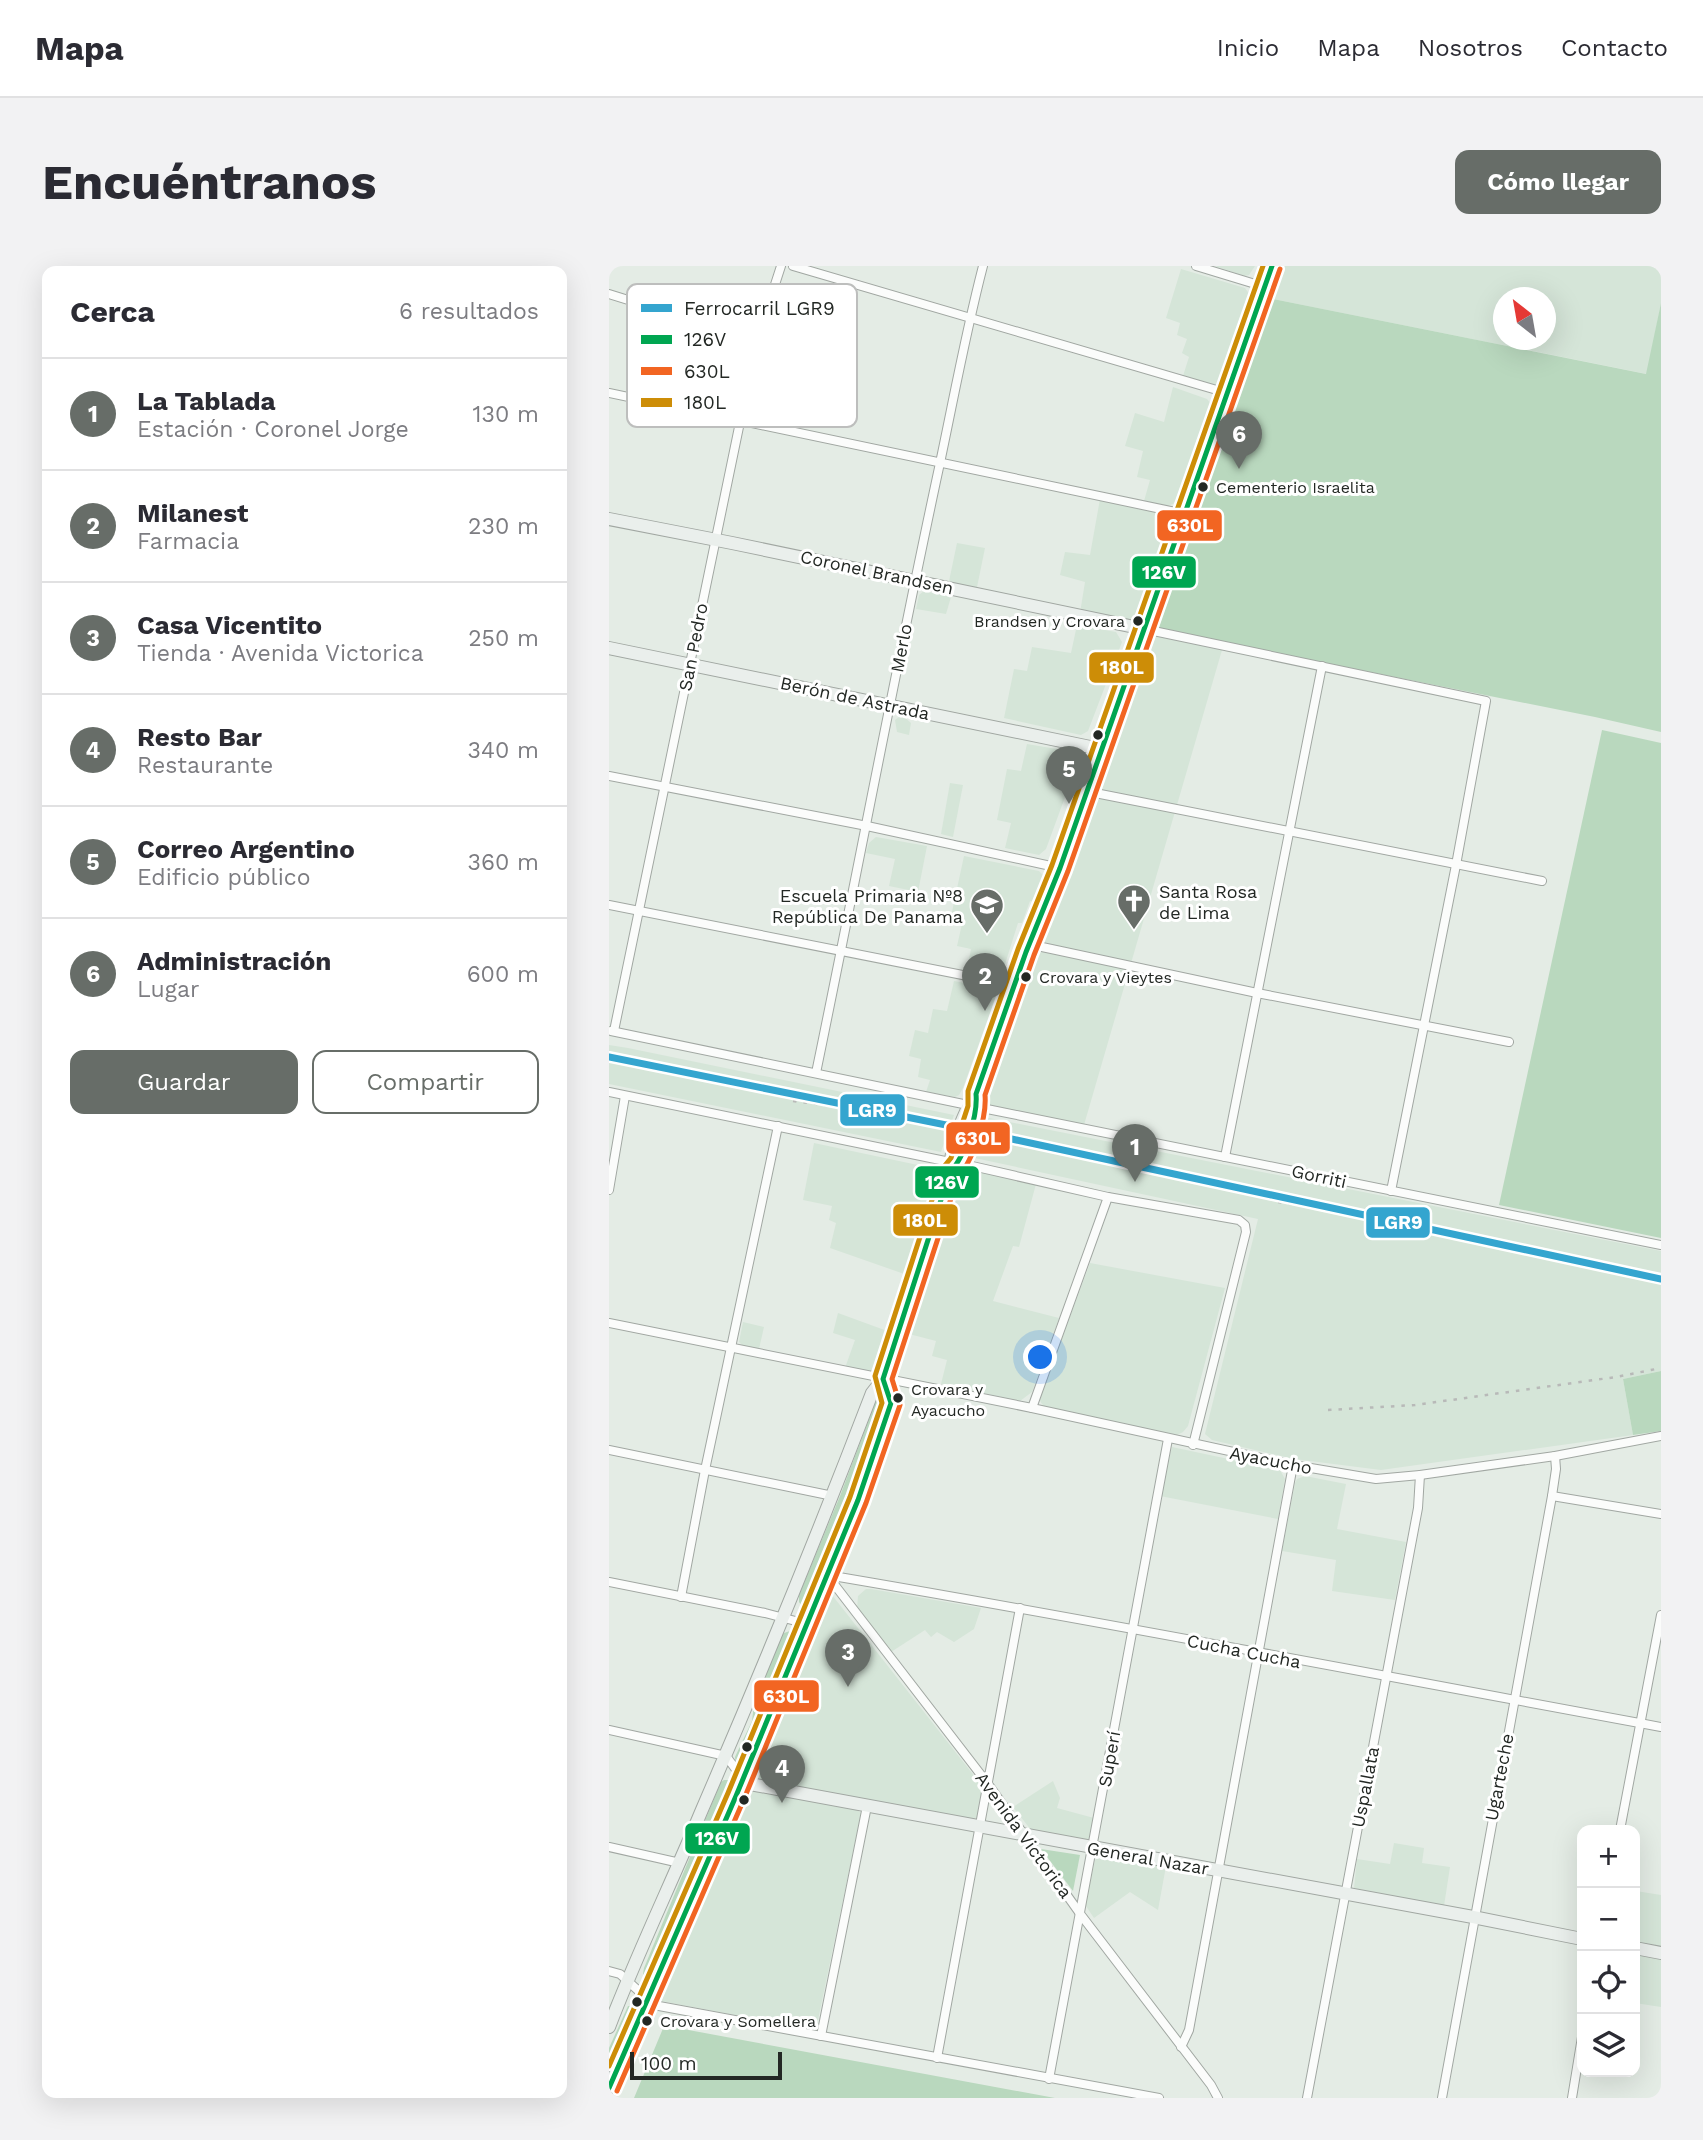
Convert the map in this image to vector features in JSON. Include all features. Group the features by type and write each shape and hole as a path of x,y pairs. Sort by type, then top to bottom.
{"main road":[{"path":"609,2027 627,1979 680,1863 784,1618 872,1393 883,1379 1013,985 1060,868 1272,266"},
{"name":"Coronel Brandsen","path":"609,519 1144,629"},
{"name":"Berón de Astrada","path":"609,648 1100,749"},
{"path":"609,2088 743,1779 859,1500 891,1403 883,1379"},
{"name":"General Nazar","path":"743,1779 750,1784 1577,1938"},
{"path":"1640,1949 1661,1952"}],"street":[{"name":"San Pedro","path":"775,284 781,266"},
{"path":"793,266 855,284"},
{"name":"Merlo","path":"816,1073 914,580 983,266"},
{"path":"1196,266 1265,287"},
{"path":"857,284 1227,393"},
{"path":"609,294 627,300"},
{"path":"609,393 627,397"},
{"name":"San Pedro","path":"612,1031 640,911 738,427"},
{"path":"777,427 1185,514"},
{"path":"1144,629 1486,701 1391,1191"},
{"path":"1225,1157 1322,666"},
{"path":"609,776 867,826 1060,868"},
{"path":"1085,791 1542,881"},
{"path":"609,905 1013,985"},
{"path":"1028,944 1257,993 1509,1042"},
{"name":"Gorriti","path":"612,1031 974,1102 1225,1157 1661,1245"},
{"path":"609,1091 1108,1197 1239,1220 1245,1225 1246,1231 1193,1445"},
{"path":"609,1190 625,1096"},
{"path":"681,1597 705,1470 778,1126"},
{"path":"1032,1408 1108,1197"},
{"name":"Ayacucho","path":"609,1323 1032,1408 1193,1445 1377,1479 1555,1456 1661,1436"},
{"name":"Superí","path":"1049,2079 1168,1439"},
{"path":"609,1450 833,1496"},
{"name":"Ugarteche","path":"1442,2098 1552,1496 1555,1456"},
{"path":"1181,2047 1189,2030 1293,1465"},
{"name":"Uspallata","path":"1307,2098 1419,1497 1420,1475"},
{"path":"1552,1496 1661,1514"},
{"name":"Cucha Cucha","path":"827,1575 1020,1608 1661,1727"},
{"name":"Avenida Victorica","path":"827,1575 988,1784 1081,1915 1211,2085 1218,2098"},
{"path":"609,1583 807,1624"},
{"path":"937,2058 1020,1608"},
{"path":"1621,1825 1661,1615"},
{"path":"609,1730 726,1756 743,1779"},
{"path":"821,2036 867,1806"},
{"path":"609,1847 680,1863"},
{"path":"609,1971 620,1974 659,2006 1159,2098"},
{"path":"1572,2098 1577,2068"}],"shaded area":[{"path":"1215,266 1255,266 1249,275 1244,276"},
{"path":"1285,266 1661,266 1661,303 1647,374 1527,350 1556,350 1556,287 1493,287 1493,343 1273,299"},
{"path":"1181,269 1245,288 1250,295 1220,383 1215,387 1182,379 1189,357 1182,353 1187,339 1177,335 1180,323 1166,318"},
{"path":"1173,387 1207,399 1211,404 1211,411 1178,499 1167,506 1144,501 1150,480 1137,477 1143,451 1125,446 1135,413 1164,422"},
{"path":"1100,499 1166,513 1170,518 1171,523 1137,618 1133,621 1080,613 1085,582 1060,575 1065,552 1090,555"},
{"path":"957,543 985,548 976,592 948,586"},
{"path":"924,591 951,597 946,614 916,609 919,595"},
{"path":"1077,625 1116,632 1122,642 1088,731 1081,735 1004,718 1014,669 1027,671 1032,647 1071,653"},
{"path":"1154,636 1222,650 1084,1125 993,1107 985,1098 1143,644 1146,639"},
{"path":"902,715 911,723 909,735 897,732 895,720"},
{"path":"1027,744 1075,752 1079,759 1046,849 1039,855 1005,848 1011,823 997,820 1007,769 1021,771"},
{"path":"950,783 963,785 953,837 941,834"},
{"path":"876,837 927,846 918,892 889,886 895,859 866,853 869,843"},
{"path":"964,856 1039,871 1043,875 1036,902 1030,901 1022,923 1018,923 1001,977 967,969 971,949 957,946 962,924 950,921"},
{"path":"954,981 992,988 996,996 963,1088 955,1097 926,1092 930,1080 918,1077 921,1059 909,1056 915,1030 928,1033 933,1009 947,1011"},
{"path":"609,1045 954,1115 941,1152 609,1084"},
{"path":"984,1117 1661,1251 1661,1371 1623,1379 1633,1435 1381,1470 1294,1459 1212,1440 1205,1434 1258,1219 970,1157"},
{"path":"814,1143 932,1168 940,1173 943,1178 910,1276 830,1248 836,1223 829,1220 832,1206 803,1200"},
{"path":"975,1171 1036,1184 1019,1247 1013,1246 993,1301 1059,1318 1032,1392 1020,1401 941,1384 947,1360 932,1356 936,1341 909,1334 963,1179"},
{"path":"1090,1263 1225,1288 1188,1426 1183,1432 1177,1435 1045,1407 1039,1399"},
{"path":"838,1313 890,1332 874,1371 870,1373 845,1368 855,1340 833,1333"},
{"path":"743,1322 764,1327 759,1349 743,1346 739,1342"},
{"path":"1172,1447 1280,1470 1285,1479 1278,1519 1160,1496"},
{"path":"1305,1476 1346,1484 1337,1529 1406,1542 1395,1600 1332,1591 1336,1560 1282,1551 1295,1483 1297,1479"},
{"path":"866,1589 981,1608 974,1629 954,1642 937,1632 931,1637 925,1630 891,1652 857,1609 858,1596"},
{"path":"832,1595 983,1787 979,1816 974,1819 753,1778 752,1773 823,1600"},
{"path":"1053,1781 1060,1798 1057,1808 1094,1818 1092,1837 1087,1841 1031,1830 1013,1807"},
{"path":"752,1789 856,1809 861,1813 817,2025 809,2029 661,2001 657,1997 744,1793"},
{"path":"1394,1843 1424,1848 1422,1863 1450,1867 1444,1906 1354,1888 1357,1859 1390,1864"},
{"path":"1101,1855 1166,1866 1158,1910 1130,1892 1094,1918 1086,1902 1095,1860"},
{"path":"1640,1892 1661,1895 1661,1946 1640,1942"},
{"path":"1640,1954 1661,1958 1661,2007 1640,2004"}],"green space":[{"path":"1273,299 1493,343 1493,350 1527,350 1646,374 1661,303 1661,732 1160,630 1158,622"},
{"path":"1602,730 1661,743 1661,1238 1499,1205"},
{"path":"1661,1371 1661,1431 1633,1435 1623,1379"},
{"path":"877,1398 884,1401 885,1406 854,1499 810,1603 802,1606 799,1595"},
{"path":"790,1631 794,1637 793,1643 742,1763 736,1766 735,1757 752,1721 754,1704 780,1638"},
{"path":"724,1780 729,1780 732,1787 655,1973 652,1978 646,1978 643,1974 644,1968"},
{"path":"1041,1849 1080,1855 1073,1891"},
{"path":"628,2006 637,2010 609,2080 609,2048"},
{"path":"664,2026 667,2026 1055,2098 634,2098"}],"railway":[{"path":"793,1101 880,1112"},
{"path":"1278,1202 1351,1212"},
{"path":"1328,1410 1415,1405 1616,1377 1661,1368"}],"rail line":[{"name":"LGR9","path":"609,1057 961,1128 1661,1279"}],"transit line":[{"name":"180L","path":"609,2066 728,1793 850,1497 882,1403 875,1376 942,1169 951,1158 968,1106 968,1091 1018,949 1052,865 1263,266"},
{"name":"126V","path":"609,2088 736,1796 858,1500 891,1403 883,1379 950,1172 961,1156 969,1135 975,1113 976,1094 1026,952 1060,868 1272,266"},
{"name":"630L","path":"617,2091 744,1799 866,1503 900,1405 892,1379 958,1177 969,1161 978,1138 984,1115 985,1095 1034,955 1068,871 1280,269"}],"place":[{"name":"Administración","path":"1239,469"},
{"name":"Cementerio Israelita","path":"1203,487"},
{"name":"Brandsen y Crovara","path":"1138,621"},
{"name":"Correo Argentino","path":"1069,804"},
{"name":"Santa Rosa de Lima","path":"1134,931"},
{"name":"Escuela Primaria Nº8 República De Panama","path":"987,935"},
{"name":"Crovara y Vieytes","path":"1026,977"},
{"name":"Milanest","path":"985,1011"},
{"name":"La Tablada","path":"1135,1182"},
{"name":"Crovara y Ayacucho","path":"898,1398"},
{"name":"Casa Vicentito","path":"848,1687"},
{"name":"Resto Bar","path":"782,1803"},
{"name":"Crovara y Somellera","path":"647,2021"}]}
